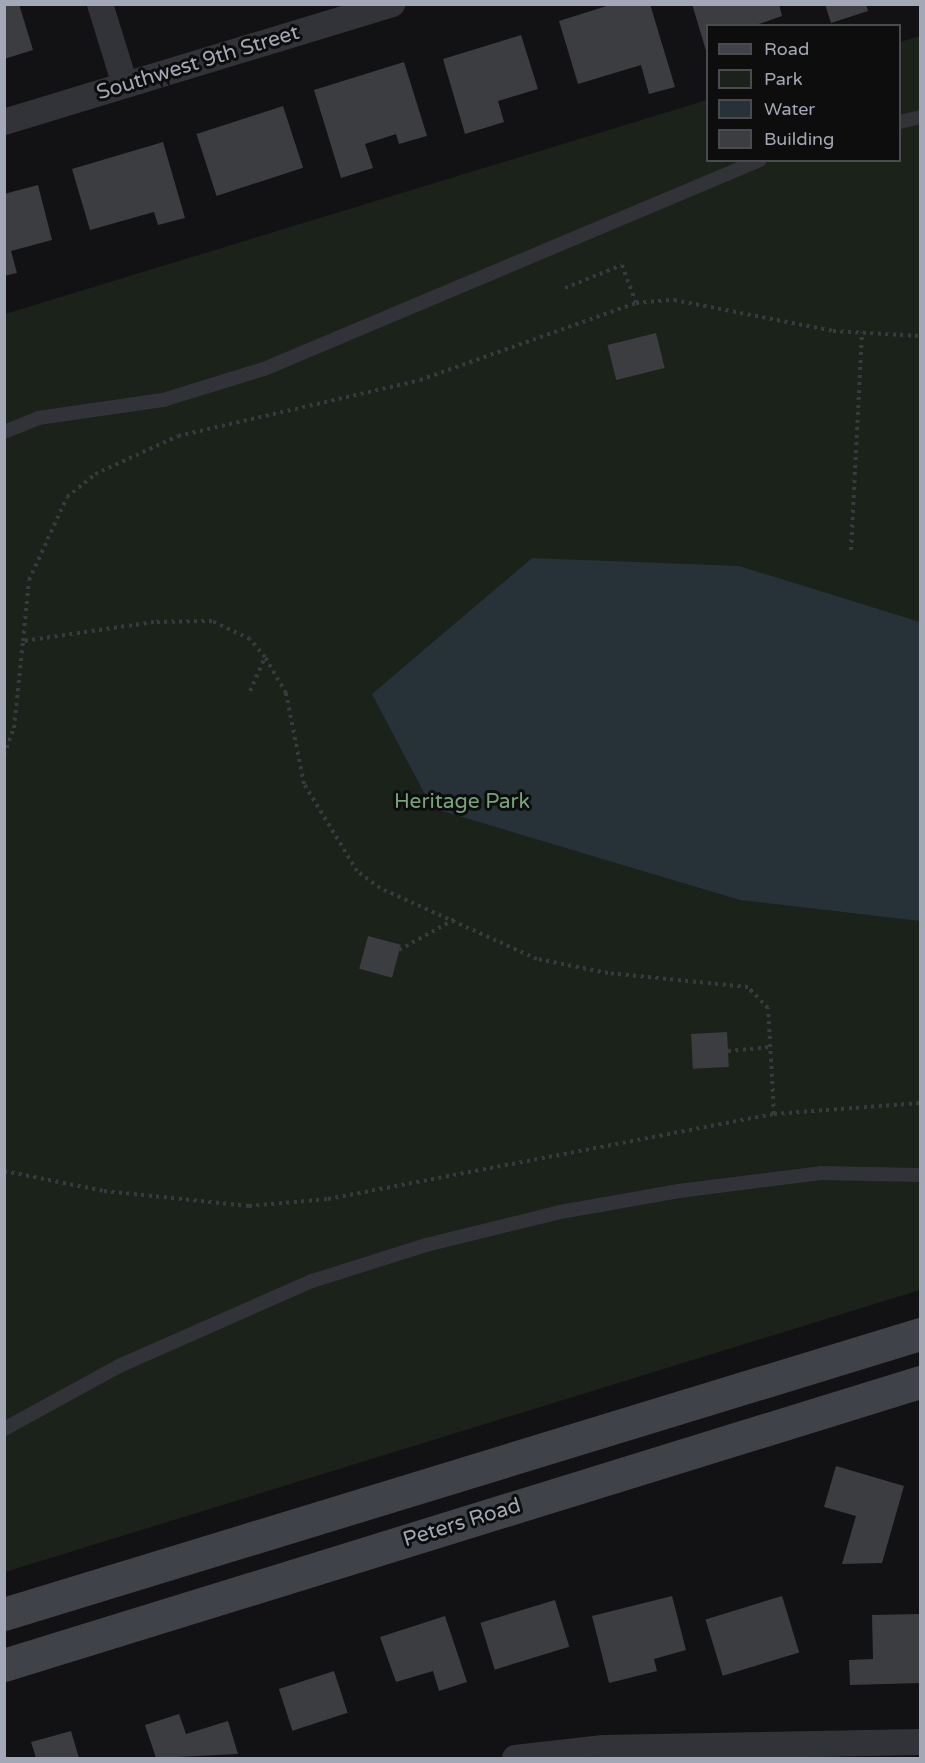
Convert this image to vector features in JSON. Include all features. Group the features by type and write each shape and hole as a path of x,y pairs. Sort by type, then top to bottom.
{"main road":[{"path":"4,1614 921,1334"},
{"name":"Peters Road","path":"4,1665 921,1382"}],"street":[{"path":"100,4 125,85"},
{"name":"Southwest 9th Street","path":"4,122 392,4"},
{"path":"514,1758 603,1748 921,1742"}],"lane":[{"path":"901,122 921,117"},
{"path":"4,432 38,418 163,399 264,369 755,162"},
{"path":"4,1429 119,1366 302,1285 426,1245 560,1212 680,1191 821,1173 921,1175"}],"path":[{"path":"566,288 622,265 636,303"},
{"path":"4,755 14,728 29,580 50,525 67,497 95,474 178,436 420,380 636,303 674,300 740,317 862,332 921,336"},
{"path":"851,550 862,332"},
{"path":"23,641 154,622 212,621 250,639 265,657 286,693 304,784 357,871 380,888 455,919 537,959 608,973 748,987 768,1008 774,1114"},
{"path":"250,691 265,657"},
{"path":"399,950 455,919"},
{"path":"728,1051 771,1047"},
{"path":"4,1172 104,1191 249,1206 328,1199 774,1114 921,1103"}],"green space":[{"name":"Heritage Park","path":"920,36 920,1290 5,1572 5,314 706,100 706,162 901,162 901,42"}],"water":[{"path":"532,558 739,566 920,622 920,921 740,900 432,808 372,694"}],"building":[{"path":"4,4 19,4 33,50 4,59"},
{"path":"613,4 650,4 675,87 649,94 641,65 578,84 559,21"},
{"path":"692,4 779,4 782,16 759,24 706,24 706,51"},
{"path":"825,4 866,4 868,11 831,23"},
{"path":"521,35 538,89 498,101 504,122 465,134 443,59"},
{"path":"404,62 427,136 399,144 396,134 365,144 373,168 341,178 314,90"},
{"path":"283,106 303,168 217,196 196,134"},
{"path":"163,142 185,218 158,225 154,212 90,230 72,169"},
{"path":"38,185 52,240 11,251 17,273 4,276 4,194"},
{"path":"656,333 665,368 616,380 607,345"},
{"path":"368,936 401,945 392,978 359,969"},
{"path":"727,1032 729,1067 693,1069 691,1034"},
{"path":"836,1466 904,1486 882,1563 842,1564 856,1516 824,1507"},
{"path":"672,1596 686,1650 654,1659 657,1671 609,1683 592,1616"},
{"path":"782,1596 799,1652 723,1676 705,1619"},
{"path":"555,1600 569,1647 495,1670 480,1623"},
{"path":"920,1614 920,1683 850,1685 849,1660 873,1659 872,1615"},
{"path":"445,1616 467,1682 439,1691 433,1671 396,1682 380,1637"},
{"path":"334,1671 348,1713 292,1731 279,1689"},
{"path":"179,1714 186,1734 228,1721 238,1754 156,1758 145,1725"},
{"path":"71,1731 79,1758 36,1758 31,1742"}]}
